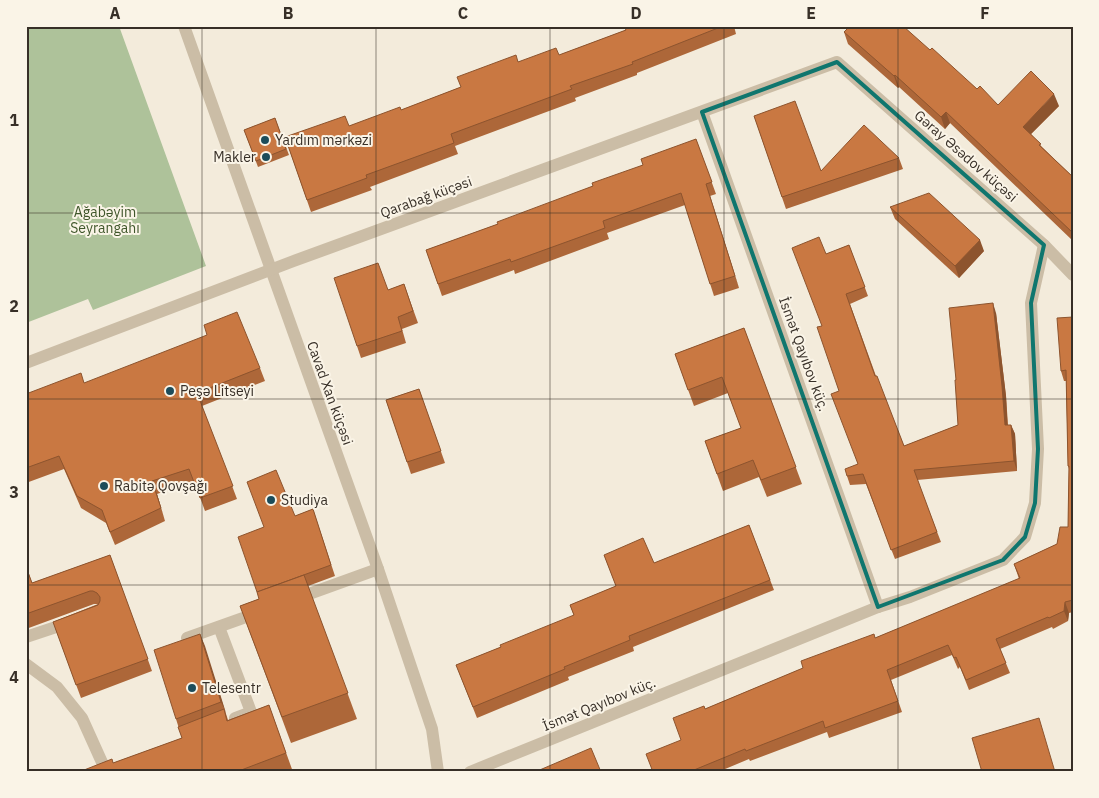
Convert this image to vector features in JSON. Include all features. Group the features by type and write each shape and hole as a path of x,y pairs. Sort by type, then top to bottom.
{"street":[{"name":"Cavad Xan küçəsi","path":"184,26 378,568 432,729 438,772"},
{"name":"Qarabağ küçəsi","path":"26,363 271,270 837,62"},
{"name":"Gəray Əsədov küçəsi","path":"837,62 1044,245 1073,275"},
{"name":"İsmət Qayıbov küç.","path":"702,112 878,607"},
{"name":"İsmət Qayıbov küç.","path":"478,770 878,607 910,597 1003,560 1025,536 1035,503 1038,450 1031,303 1044,245"},
{"path":"187,638 378,568"},
{"path":"26,638 80,619"},
{"path":"219,627 251,712 224,722"},
{"path":"26,664 57,687 82,718 102,770 118,764"}],"highlighted area":[{"path":"837,62 1044,245 1031,303 1038,449 1035,503 1025,537 1003,560 878,607 702,112"}],"green space":[{"name":"Ağabəyim Seyrangahı","path":"26,26 119,26 206,266 93,310 88,299 26,323"}],"building":[{"path":"624,26 723,26 632,62 633,64 570,86 572,89 451,134 454,143 366,175 367,178 307,200 285,137 345,116 349,126 400,107 401,110 461,87 457,77 516,55 518,62 556,48 559,55 626,30"},
{"path":"850,26 903,26 930,50 932,48 977,89 980,86 998,105 1031,71 1054,94 1023,127 1073,177 1073,233 946,112 941,117 844,32"},
{"path":"795,101 821,171 864,125 899,158 782,197 754,116"},
{"name":"Yardım mərkəzi","path":"275,118 286,149 256,161 244,130"},
{"path":"696,139 712,182 706,184 735,276 710,284 681,193 603,221 605,228 511,262 510,259 438,284 426,250 593,186 592,183 643,165 641,159"},
{"path":"929,193 980,240 955,266 890,207"},
{"path":"819,237 826,254 849,245 865,287 846,294 875,376 877,376 904,446 958,425 949,308 993,303 1005,425 1011,425 1014,461 914,470 937,532 891,550 863,474 847,476 845,469 858,464 831,394 839,391 817,327 822,326 792,248"},
{"path":"378,263 388,290 404,284 413,311 398,317 402,331 357,346 334,278"},
{"path":"237,312 260,368 197,393 233,486 200,498 189,469 152,481 161,508 110,532 102,510 77,496 59,456 26,468 26,394 81,373 84,383 207,335 204,325"},
{"path":"1073,317 1073,600 1065,602 1064,611 996,639 1006,663 966,680 956,657 954,658 948,645 887,670 898,701 825,728 823,721 746,751 745,749 694,770 694,772 653,772 646,754 681,740 673,718 704,706 705,709 803,668 801,661 874,634 875,638 1020,578 1014,564 1057,544 1060,527 1068,527 1069,466 1066,370 1061,371 1057,318"},
{"path":"744,328 796,467 761,480 753,460 717,474 705,441 741,428 722,377 688,390 675,354"},
{"path":"419,389 441,451 407,462 386,400"},
{"path":"276,470 295,516 313,509 331,565 257,592 238,537 264,527 247,482"},
{"path":"749,525 770,580 629,636 630,640 473,707 456,665 574,615 570,605 616,586 604,555 643,538 654,563"},
{"path":"110,555 148,659 76,685 53,622 98,605 100,597 97,593 90,591 26,614 26,567 32,583"},
{"path":"304,575 348,693 282,717 240,606 259,599 257,592"},
{"name":"Telesentr","path":"200,634 221,702 176,719 154,650"},
{"path":"269,705 286,753 236,772 79,772 112,759 113,763 182,738 178,727 224,709 227,721"},
{"path":"1039,718 1055,772 982,772 972,738"},
{"path":"591,748 601,772 535,772"}],"place":[{"name":"Yardım mərkəzi","path":"265,140"},
{"name":"Makler","path":"266,157"},
{"name":"Peşə Litseyi","path":"170,391"},
{"name":"Rabitə Qovşağı","path":"104,486"},
{"name":"Studiya","path":"271,500"},
{"name":"Telesentr","path":"192,688"}]}
